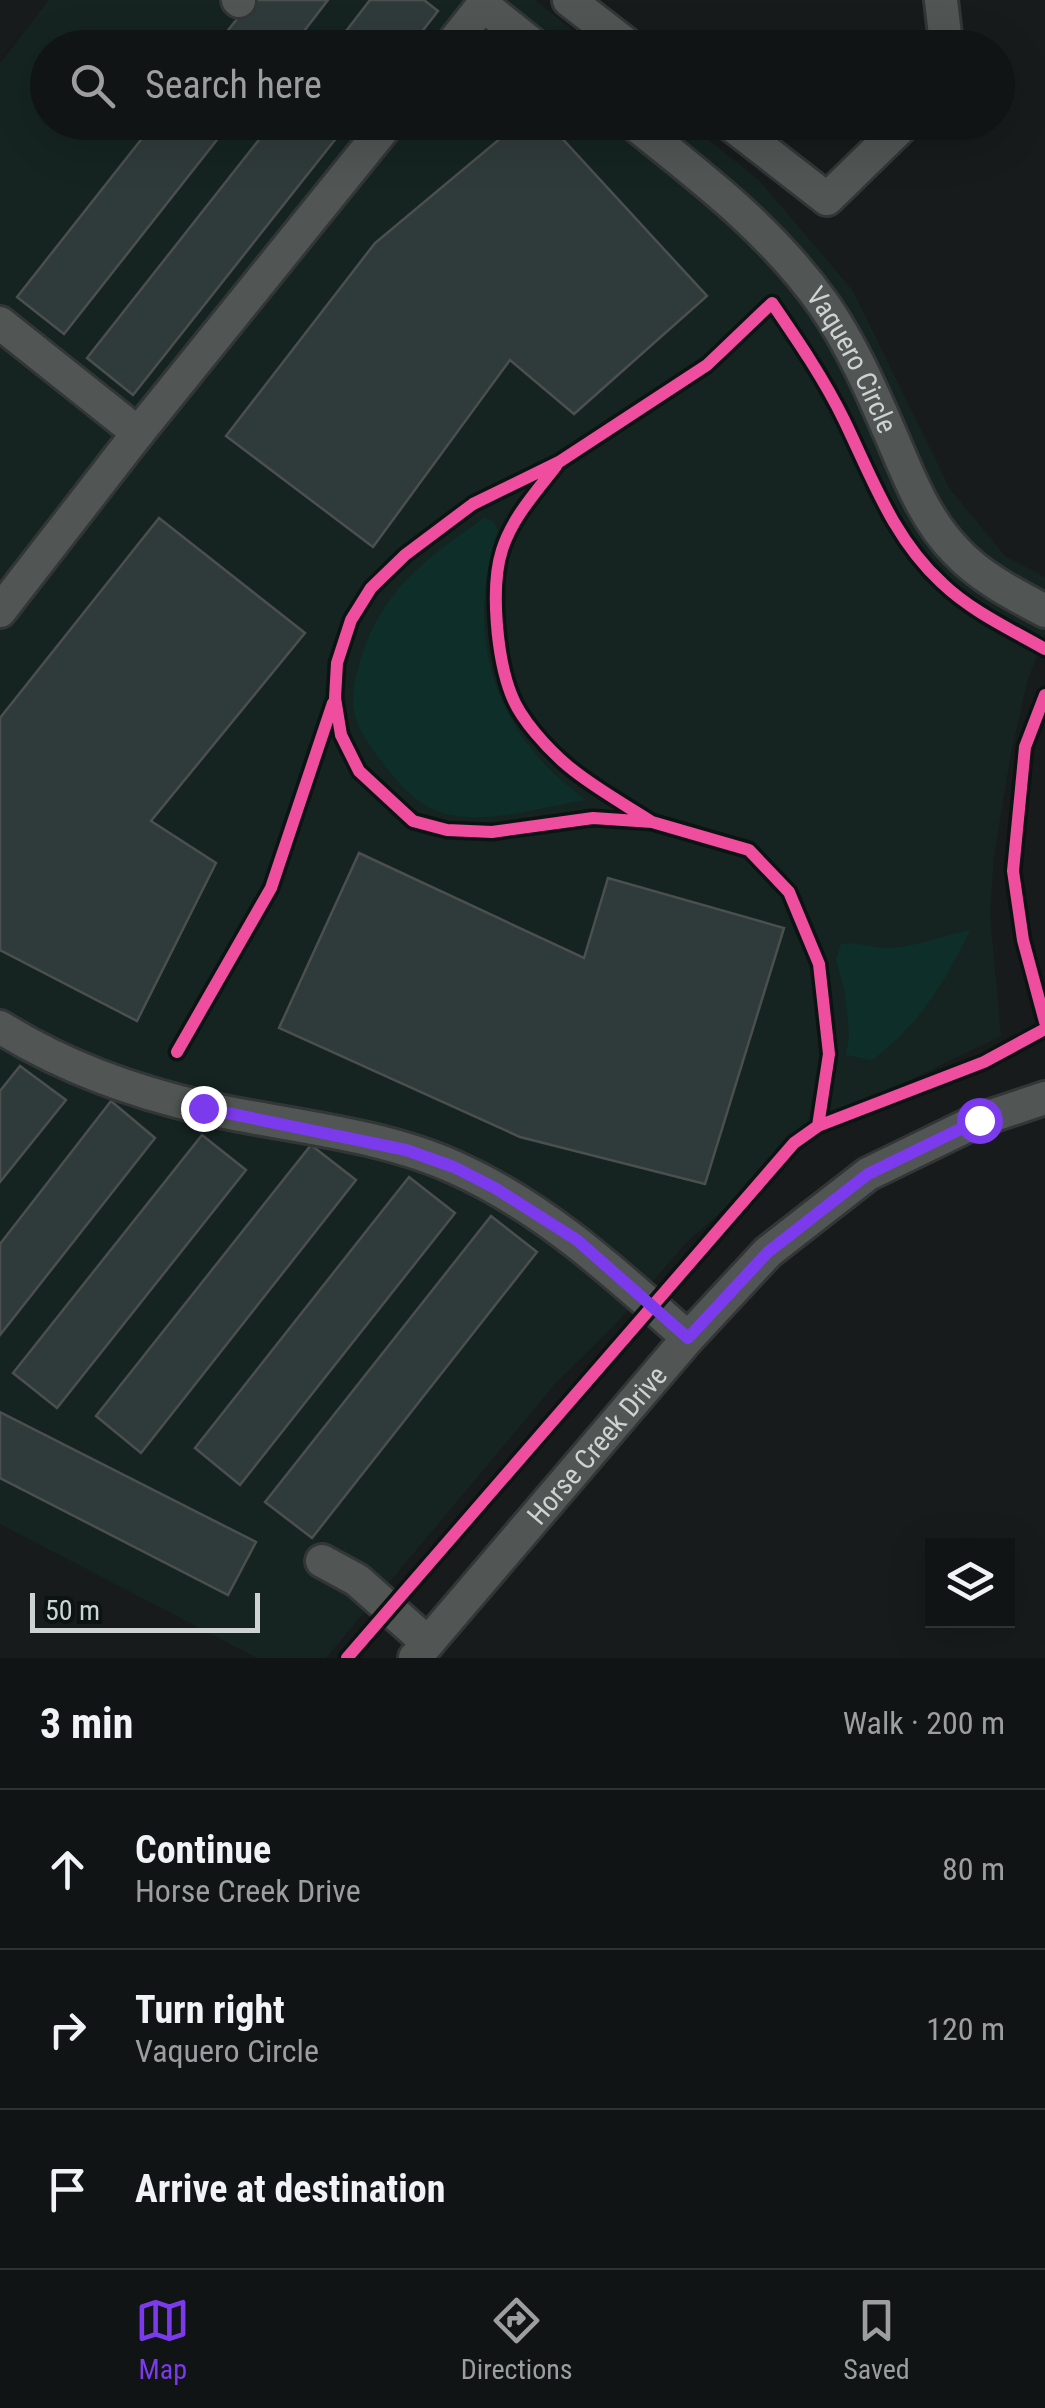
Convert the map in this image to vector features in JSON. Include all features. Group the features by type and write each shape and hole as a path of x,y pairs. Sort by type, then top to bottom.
{"street":[{"path":"569,0 608,30"},
{"path":"941,0 944,30"},
{"path":"462,30 480,3 514,30"},
{"path":"0,611 374,140"},
{"name":"Vaquero Circle","path":"655,140 771,240 824,306 866,379 922,505 957,553 1045,611"},
{"path":"751,140 827,199 888,140"},
{"path":"0,323 138,433"},
{"path":"0,1027 23,1042 108,1080 203,1108 406,1150 454,1167 577,1240 688,1338"},
{"name":"Horse Creek Drive","path":"422,1650 688,1338 768,1252 868,1174 979,1120 1045,1098"},
{"path":"322,1561 357,1580 422,1650"}],"shaded area":[{"path":"49,0 535,0 573,30 30,30 30,140 708,140 759,180 853,291 950,489 1005,556 1045,577 1045,636 1028,679 994,856 990,914 1001,1036 904,1083 839,1121 762,1175 685,1244 613,1327 556,1383 326,1658 257,1658 0,1524 0,63"}],"green space":[{"path":"484,518 493,521 498,530 484,608 486,645 494,680 508,714 529,745 554,774 586,800 488,817 445,813 407,791 358,725 353,706 354,686 378,618 406,580"},
{"path":"970,930 940,985 904,1032 872,1060 846,1055 849,1035 845,992 836,959 841,944 901,947"}],"building":[{"path":"252,0 328,0 305,30 228,30"},
{"path":"370,0 424,0 438,11 423,30 347,30"},
{"path":"141,140 217,140 64,334 17,297"},
{"path":"259,140 335,140 133,395 87,358"},
{"path":"498,140 564,140 707,296 574,414 510,360 373,547 226,436 375,243"},
{"path":"159,518 305,633 151,821 216,863 137,1021 0,950 0,718"},
{"path":"359,853 584,958 608,878 784,928 705,1184 520,1137 279,1028"},
{"path":"20,1066 66,1100 0,1182 0,1091"},
{"path":"111,1101 155,1138 0,1335 0,1244"},
{"path":"202,1135 246,1170 57,1408 13,1373"},
{"path":"311,1145 356,1180 141,1453 96,1416"},
{"path":"409,1177 455,1213 240,1485 195,1448"},
{"path":"491,1216 537,1252 312,1538 265,1502"},
{"path":"0,1412 256,1542 228,1595 0,1478"}],"cycle path":[{"path":"818,1126 829,1054 819,964 789,892 749,850 652,822 593,818 492,832 447,830 413,821 359,771 341,735 335,698 337,663 351,620 371,588 405,555 473,504 559,462 707,365 772,303 828,390 885,506 910,547 965,602 1045,649"},
{"path":"556,466 512,527 498,565 497,622 506,679 521,713 552,751 588,781 652,822"},
{"path":"1045,695 1025,747 1013,871 1023,940 1045,1022"},
{"path":"177,1052 271,888 333,703"},
{"path":"347,1658 794,1143 818,1126 984,1062 1045,1029"}],"route":[{"path":"203,1108 406,1150 454,1167 577,1240 688,1338 768,1252 868,1174 979,1120"}]}
